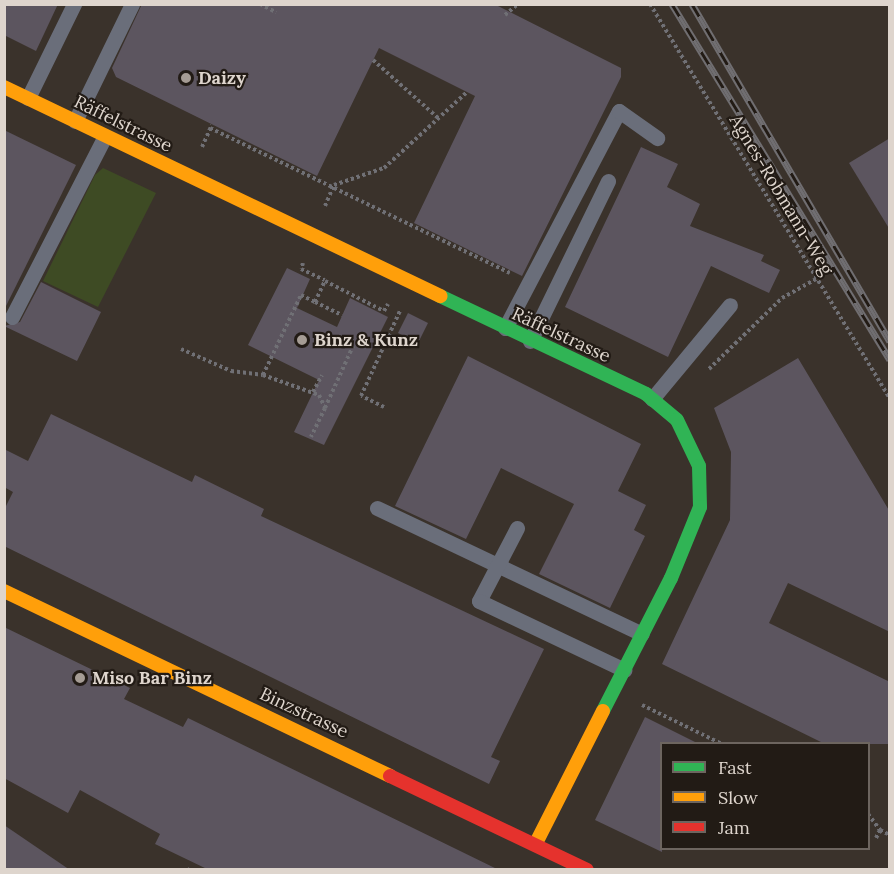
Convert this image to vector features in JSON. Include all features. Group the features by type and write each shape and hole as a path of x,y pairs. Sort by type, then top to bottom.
{"street":[{"name":"Räffelstrasse","path":"4,87 652,399 668,410 694,449 700,507 642,634 536,843"},
{"name":"Binzstrasse","path":"4,591 536,843 587,870"}],"lane":[{"path":"28,98 74,4"},
{"path":"75,121 132,4"},
{"path":"505,328 619,111 657,138"},
{"path":"12,317 105,136"},
{"path":"530,341 608,181"},
{"path":"652,399 730,305"},
{"path":"377,508 642,634"},
{"path":"517,528 479,601 624,670"}],"path":[{"path":"505,15 518,4"},
{"name":"Agnes-Robmann-Weg","path":"650,4 890,399"},
{"path":"261,5 276,12"},
{"path":"373,60 438,118"},
{"path":"324,210 333,188 384,168 467,92"},
{"path":"201,151 211,127 530,282"},
{"path":"301,267 384,311 390,298"},
{"path":"701,376 782,298 816,279"},
{"path":"315,302 325,280"},
{"path":"263,375 301,295 342,315"},
{"path":"384,407 362,396 402,304"},
{"path":"311,437 353,346"},
{"path":"181,349 231,372 263,375 313,392 325,408"},
{"path":"313,392 322,375"},
{"path":"635,702 718,742"},
{"path":"870,817 880,830 890,835"},
{"path":"876,838 880,830"}],"green space":[{"path":"103,168 156,193 98,307 43,281 95,175"}],"building":[{"path":"4,4 58,4 36,51 4,35"},
{"path":"142,4 494,4 621,68 621,77 522,276 414,223 475,96 379,48 317,176 116,77 112,68"},
{"path":"4,130 76,165 4,310"},
{"path":"890,138 890,230 849,163"},
{"path":"641,147 678,164 667,187 700,204 690,226 764,255 761,261 780,270 769,293 711,266 668,357 565,307"},
{"path":"287,268 310,279 297,308 337,327 350,298 388,317 324,445 294,432 319,380 248,345"},
{"path":"41,282 101,312 77,361 4,326 20,322"},
{"path":"408,313 428,323 418,343 398,333"},
{"path":"468,356 641,444 618,491 646,505 634,530 645,536 610,608 539,574 574,504 501,468 466,539 395,506"},
{"path":"798,358 890,512 890,632 788,583 769,623 890,682 890,744 821,742 662,664 730,520 731,452 714,408"},
{"path":"51,414 192,482 195,475 264,509 261,516 544,649 491,757 500,761 489,784 4,546 4,510 13,492 4,487 4,449 28,461"},
{"path":"4,627 130,688 124,699 183,727 188,718 499,870 209,870 155,844 160,834 80,790 68,813 4,778"},
{"path":"645,717 695,742 660,742 660,850 662,852 595,820"},
{"path":"4,825 70,870 4,870"}],"railway":[{"path":"672,4 890,360"},
{"path":"692,4 890,341"}],"traffic: fast":[{"path":"440,296 646,394 677,420 699,466 700,507 671,578 603,711"}],"traffic: slow":[{"path":"4,87 440,296"},
{"path":"4,591 390,776"},
{"path":"536,843 603,711"}],"traffic: jam":[{"path":"390,776 587,870"}],"place":[{"name":"Daizy","path":"186,78"},
{"name":"Binz & Kunz","path":"302,340"},
{"name":"Miso Bar Binz","path":"80,678"}]}
